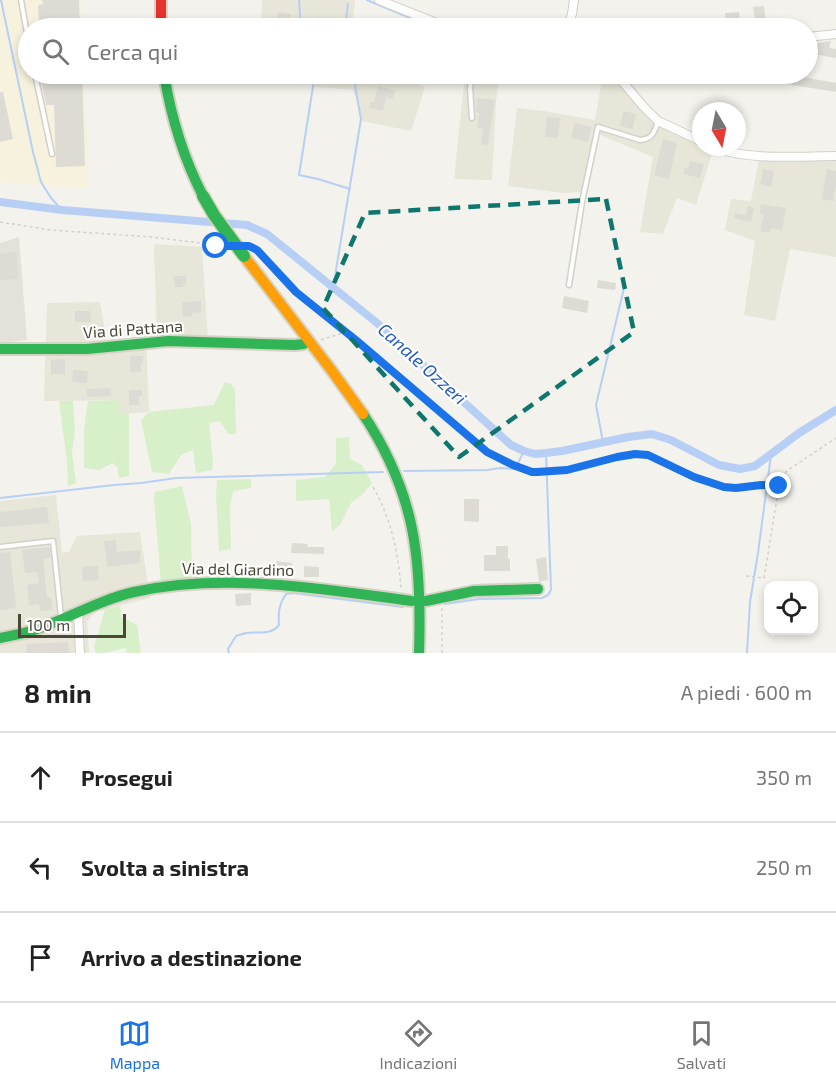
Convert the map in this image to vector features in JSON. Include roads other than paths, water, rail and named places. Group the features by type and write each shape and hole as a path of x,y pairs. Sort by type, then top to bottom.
{"street":[{"path":"161,0 161,18"},
{"path":"379,0 424,18"},
{"path":"571,18 574,0"},
{"path":"818,36 836,34"},
{"path":"166,84 170,111 188,166 214,215 247,251 362,410 391,463 405,500 417,552 420,585 419,653"},
{"path":"624,84 658,121 692,137"},
{"path":"746,155 836,156"},
{"name":"Via di Pattana","path":"0,349 87,349 168,341 304,344"},
{"name":"Via del Giardino","path":"0,638 31,631 113,598 135,592 194,583 286,585 406,601"},
{"path":"426,601 474,591 538,589"},
{"path":"78,613 80,653"}],"lane":[{"path":"21,0 24,18"},
{"path":"37,84 52,154"},
{"path":"471,84 472,118"},
{"path":"568,285 598,127 640,140 653,135 658,121"},
{"path":"0,547 53,541 62,619"}],"waterway":[{"path":"1,0 18,81"},
{"path":"299,0 300,18"},
{"path":"367,0 410,18"},
{"path":"346,18 348,4"},
{"path":"19,84 41,182 62,210"},
{"path":"313,84 299,175 350,189"},
{"path":"333,288 361,119 355,84"},
{"name":"Canale Ozzeri","path":"0,202 62,210 247,225 267,234 377,323 511,445 535,454 652,434 671,440 719,465 740,469 755,466 799,433 836,410"},
{"path":"603,442 596,405 625,284"},
{"path":"404,471 515,469 524,451"},
{"path":"445,604 479,599 542,598 548,595 551,590 546,453"},
{"path":"747,653 750,602 771,455"},
{"path":"0,498 176,478 383,472"},
{"path":"229,653 228,649 236,636 272,631 279,625 280,609 286,594 403,607"}]}
